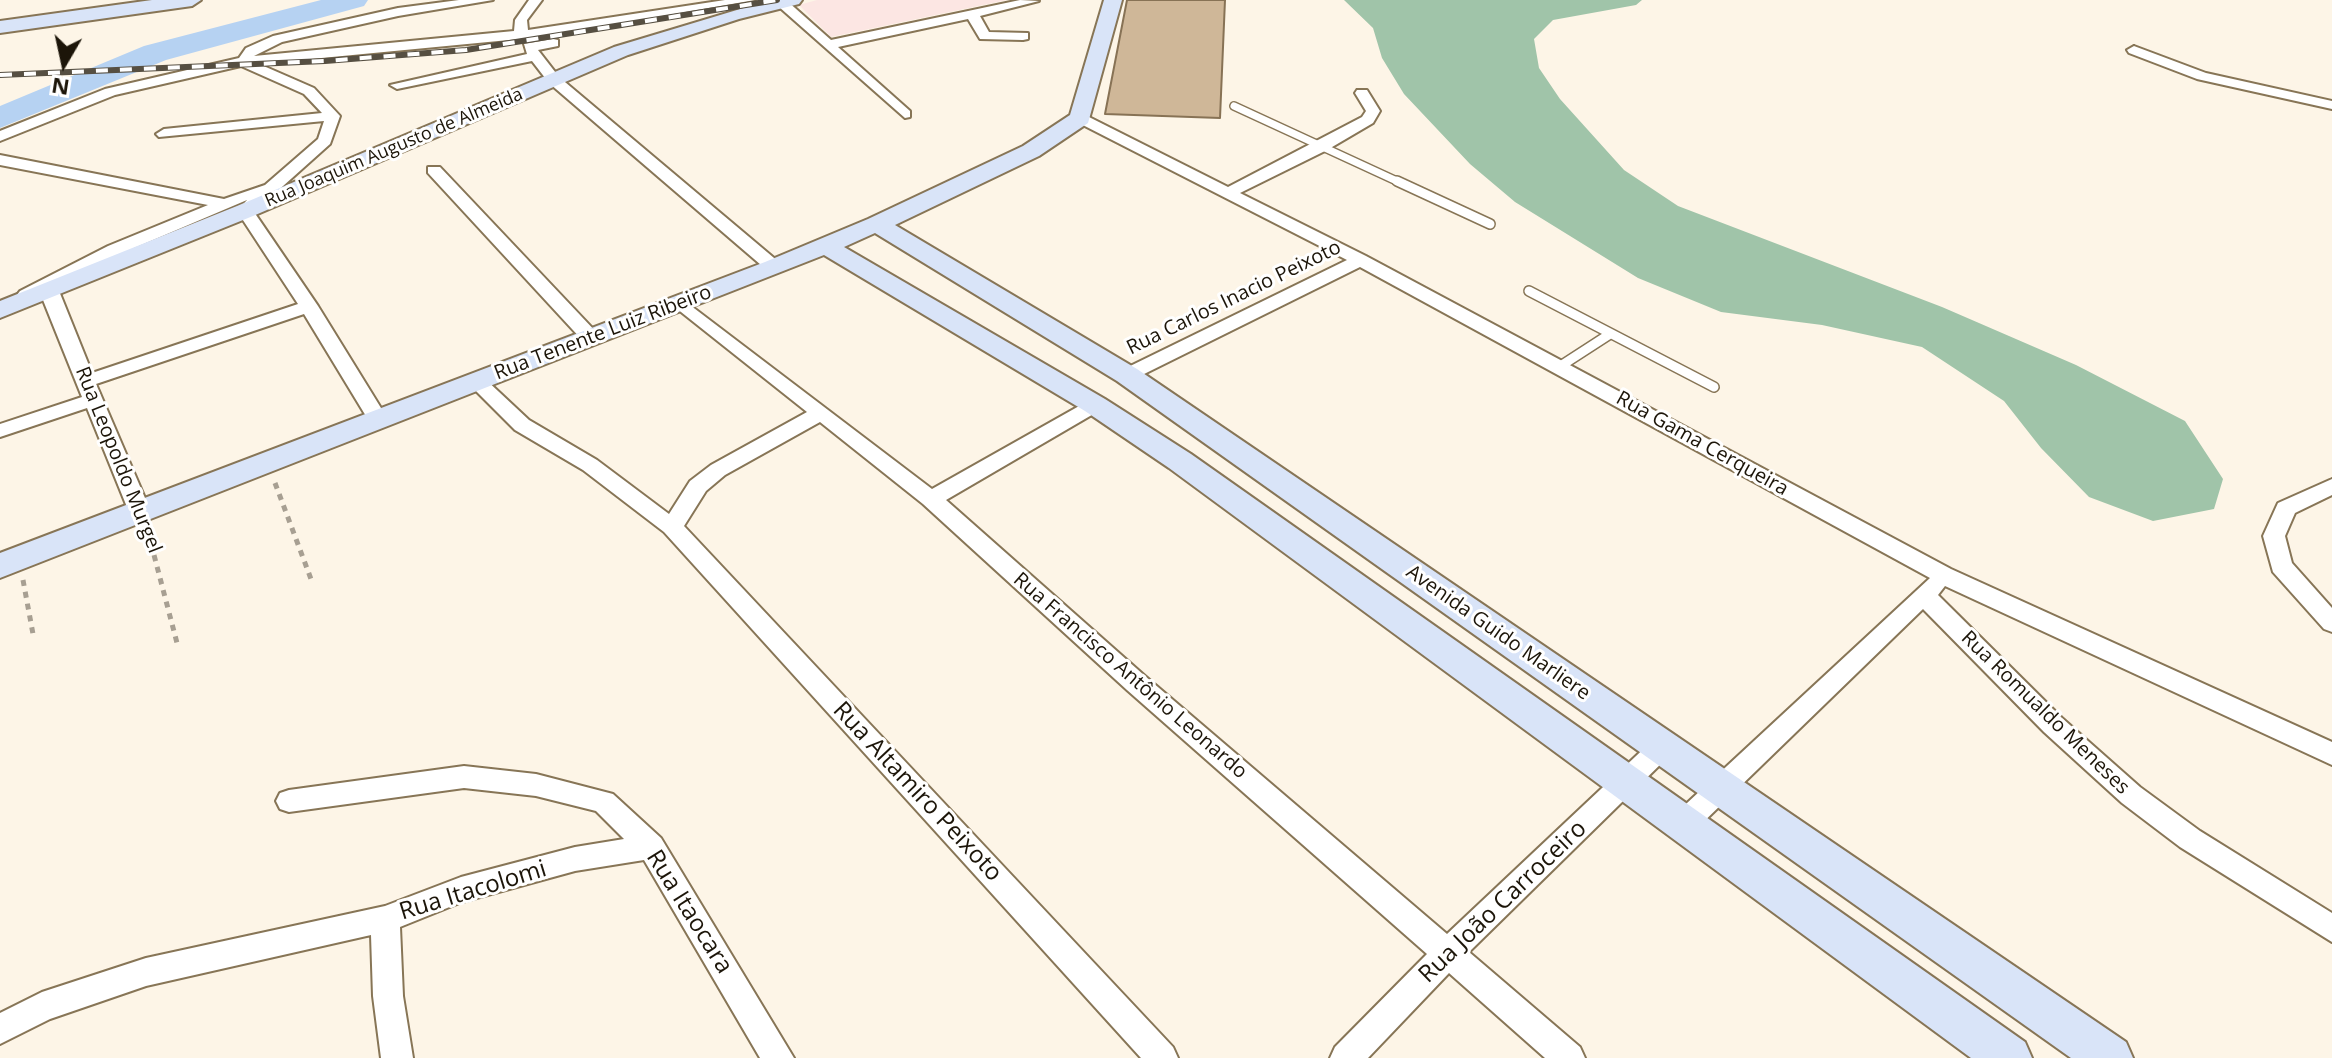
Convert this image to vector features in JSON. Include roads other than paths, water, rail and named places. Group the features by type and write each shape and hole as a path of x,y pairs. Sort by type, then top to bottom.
{"street":[{"path":"0,27 192,0"},
{"path":"243,61 251,51 278,39 398,12 487,0"},
{"path":"536,0 521,20 529,46 554,80 774,267"},
{"path":"397,85 529,46 749,0"},
{"path":"1080,118 1113,0"},
{"path":"828,45 1033,1"},
{"path":"787,2 828,45 905,114"},
{"name":"Rua Joaquim Augusto de Almeida","path":"3,309 48,286 621,51 732,15 787,2"},
{"path":"972,14 985,36 1023,36"},
{"path":"0,136 110,92 243,61 529,46 732,15"},
{"path":"2134,50 2202,76 2332,105"},
{"path":"243,61 309,91 333,116"},
{"path":"1225,194 1322,147 1371,117 1373,111 1362,93"},
{"path":"164,134 333,116"},
{"path":"236,208 277,182 325,141 333,116"},
{"name":"Rua Gama Cerqueira","path":"1080,118 1360,260 1943,575 2332,754"},
{"name":"Rua Tenente Luiz Ribeiro","path":"10,562 774,267 877,224 1031,151 1080,118"},
{"path":"0,160 236,208 309,306 379,421"},
{"path":"434,170 591,338"},
{"name":"Avenida Guido Marliere","path":"877,224 1127,375 2110,1058"},
{"path":"824,245 1095,405 1180,461 2009,1058"},
{"name":"Rua Carlos Inacio Peixoto","path":"1127,375 1360,260"},
{"name":"Rua Leopoldo Murgel","path":"48,286 140,512"},
{"name":"Rua Francisco Antônio Leonardo","path":"682,304 931,499 1136,683 1569,1058"},
{"path":"0,431 91,390 309,306"},
{"name":"Rua Altamiro Peixoto","path":"476,381 522,425 590,465 672,527 1162,1058"},
{"path":"931,499 1095,405"},
{"path":"672,527 698,486 718,470 822,412"},
{"path":"2332,486 2286,508 2274,536 2281,566 2332,623"},
{"path":"1683,824 1943,575"},
{"name":"Rua Romualdo Meneses","path":"1924,596 2053,725 2131,795 2190,839 2332,929"},
{"name":"Rua João Carroceiro","path":"1346,1058 1448,953 1662,747"},
{"name":"Rua Itaocara","path":"289,801 464,777 536,785 604,802 651,847 778,1058"},
{"name":"Rua Itacolomi","path":"397,1058 388,996 385,919 461,890 575,859 651,847"},
{"path":"0,1029 42,1007 146,972 385,919"}],"lane":[{"path":"1234,106 1490,224"},
{"path":"1529,291 1714,387"},
{"path":"1559,367 1610,334"}],"waterway":[{"path":"0,118 155,53 354,0"}],"railway":[{"path":"0,75 325,61 466,50 777,0"}]}
